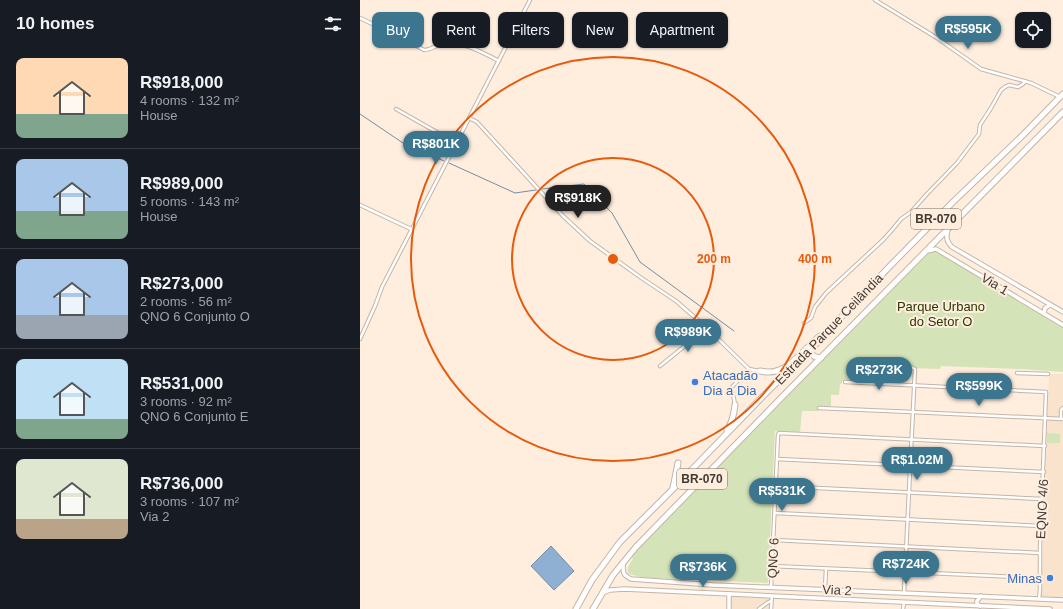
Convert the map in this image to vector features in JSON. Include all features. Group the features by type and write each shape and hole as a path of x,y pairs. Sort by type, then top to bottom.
{"highway":[{"name":"Estrada Parque Ceilândia","path":"576,609 592,580 612,552 633,528 828,332 953,202 1062,96"},
{"name":"Estrada Parque Ceilândia","path":"593,609 613,574 636,547 1063,112"},
{"path":"760,371 768,373 776,372 783,368 791,363 821,335 828,332"},
{"path":"811,349 813,356 820,358"},
{"path":"716,444 730,426 735,405"},
{"path":"673,489 678,464"}],"main road":[{"name":"Via 1","path":"948,229 946,239 952,247 1063,312"},
{"name":"Via 1","path":"926,251 936,249 1063,325"},
{"path":"1044,314 1045,308 1050,305"},
{"name":"Via 2","path":"623,563 624,575 631,580 713,585 1063,600"},
{"path":"713,585 710,588 713,593"},
{"name":"Via 2","path":"601,594 610,590 624,589 1050,609"},
{"path":"830,599 833,593 831,590"},
{"path":"839,590 839,599"},
{"path":"729,594 729,609"},
{"path":"969,605 972,601 970,596"},
{"path":"980,606 977,604 977,601 981,596"}],"street":[{"path":"360,339 382,287 530,0"},
{"path":"875,0 948,44 981,69 1025,81 1062,96"},
{"path":"360,18 424,50 440,44 450,43 466,46 499,61"},
{"path":"804,323 811,318 815,307 826,293 883,240 901,219 911,212 957,163 979,134 980,125 1001,90 1009,86 1018,87 1025,81"},
{"path":"396,110 456,144"},
{"path":"469,118 477,122 563,216 590,242 676,301 750,369 760,371"},
{"path":"360,205 411,230"},
{"path":"660,366 707,328"},
{"path":"860,364 911,367 915,369 904,593"},
{"path":"735,405 731,388 750,369"},
{"path":"1017,373 1048,374"},
{"path":"845,382 914,385"},
{"name":"EQNO 4/6","path":"914,385 1046,392 1039,599"},
{"path":"819,408 1062,419 1061,410 1063,408"},
{"name":"QNO 6","path":"771,587 779,434 911,439"},
{"path":"911,439 1045,446"},
{"path":"777,460 1044,472"},
{"path":"776,486 1042,499"},
{"path":"775,513 1041,526"},
{"path":"774,540 1040,552"},
{"path":"772,566 1040,578"},
{"path":"825,589 826,568"},
{"path":"771,609 772,596"},
{"path":"759,609 771,601"},
{"path":"903,609 904,603"}],"shaded area":[{"path":"1049,374 1063,374 1063,599 1041,598"},
{"path":"733,596 767,597 769,600 769,609 730,609 731,599"}],"green space":[{"name":"Parque Urbano do Setor O","path":"931,251 938,252 1063,326 1063,372 941,366 940,369 857,366 856,381 842,381 840,384 839,395 831,395 831,407 819,407 819,411 802,411 800,432 775,431 768,583 645,578 629,574 628,568 633,559 634,553 646,540"},
{"path":"1047,433 1060,434 1060,443 1047,443"}],"water":[{"path":"551,546 574,571 554,590 531,566"}],"waterway":[{"path":"360,114 403,143 444,161"},
{"path":"449,163 515,193 536,190"},
{"path":"542,189 584,184 612,213 640,262 734,331"}],"place":[{"name":"Atacadão Dia a Dia","path":"695,382"},
{"name":"Minas","path":"1050,578"}]}
